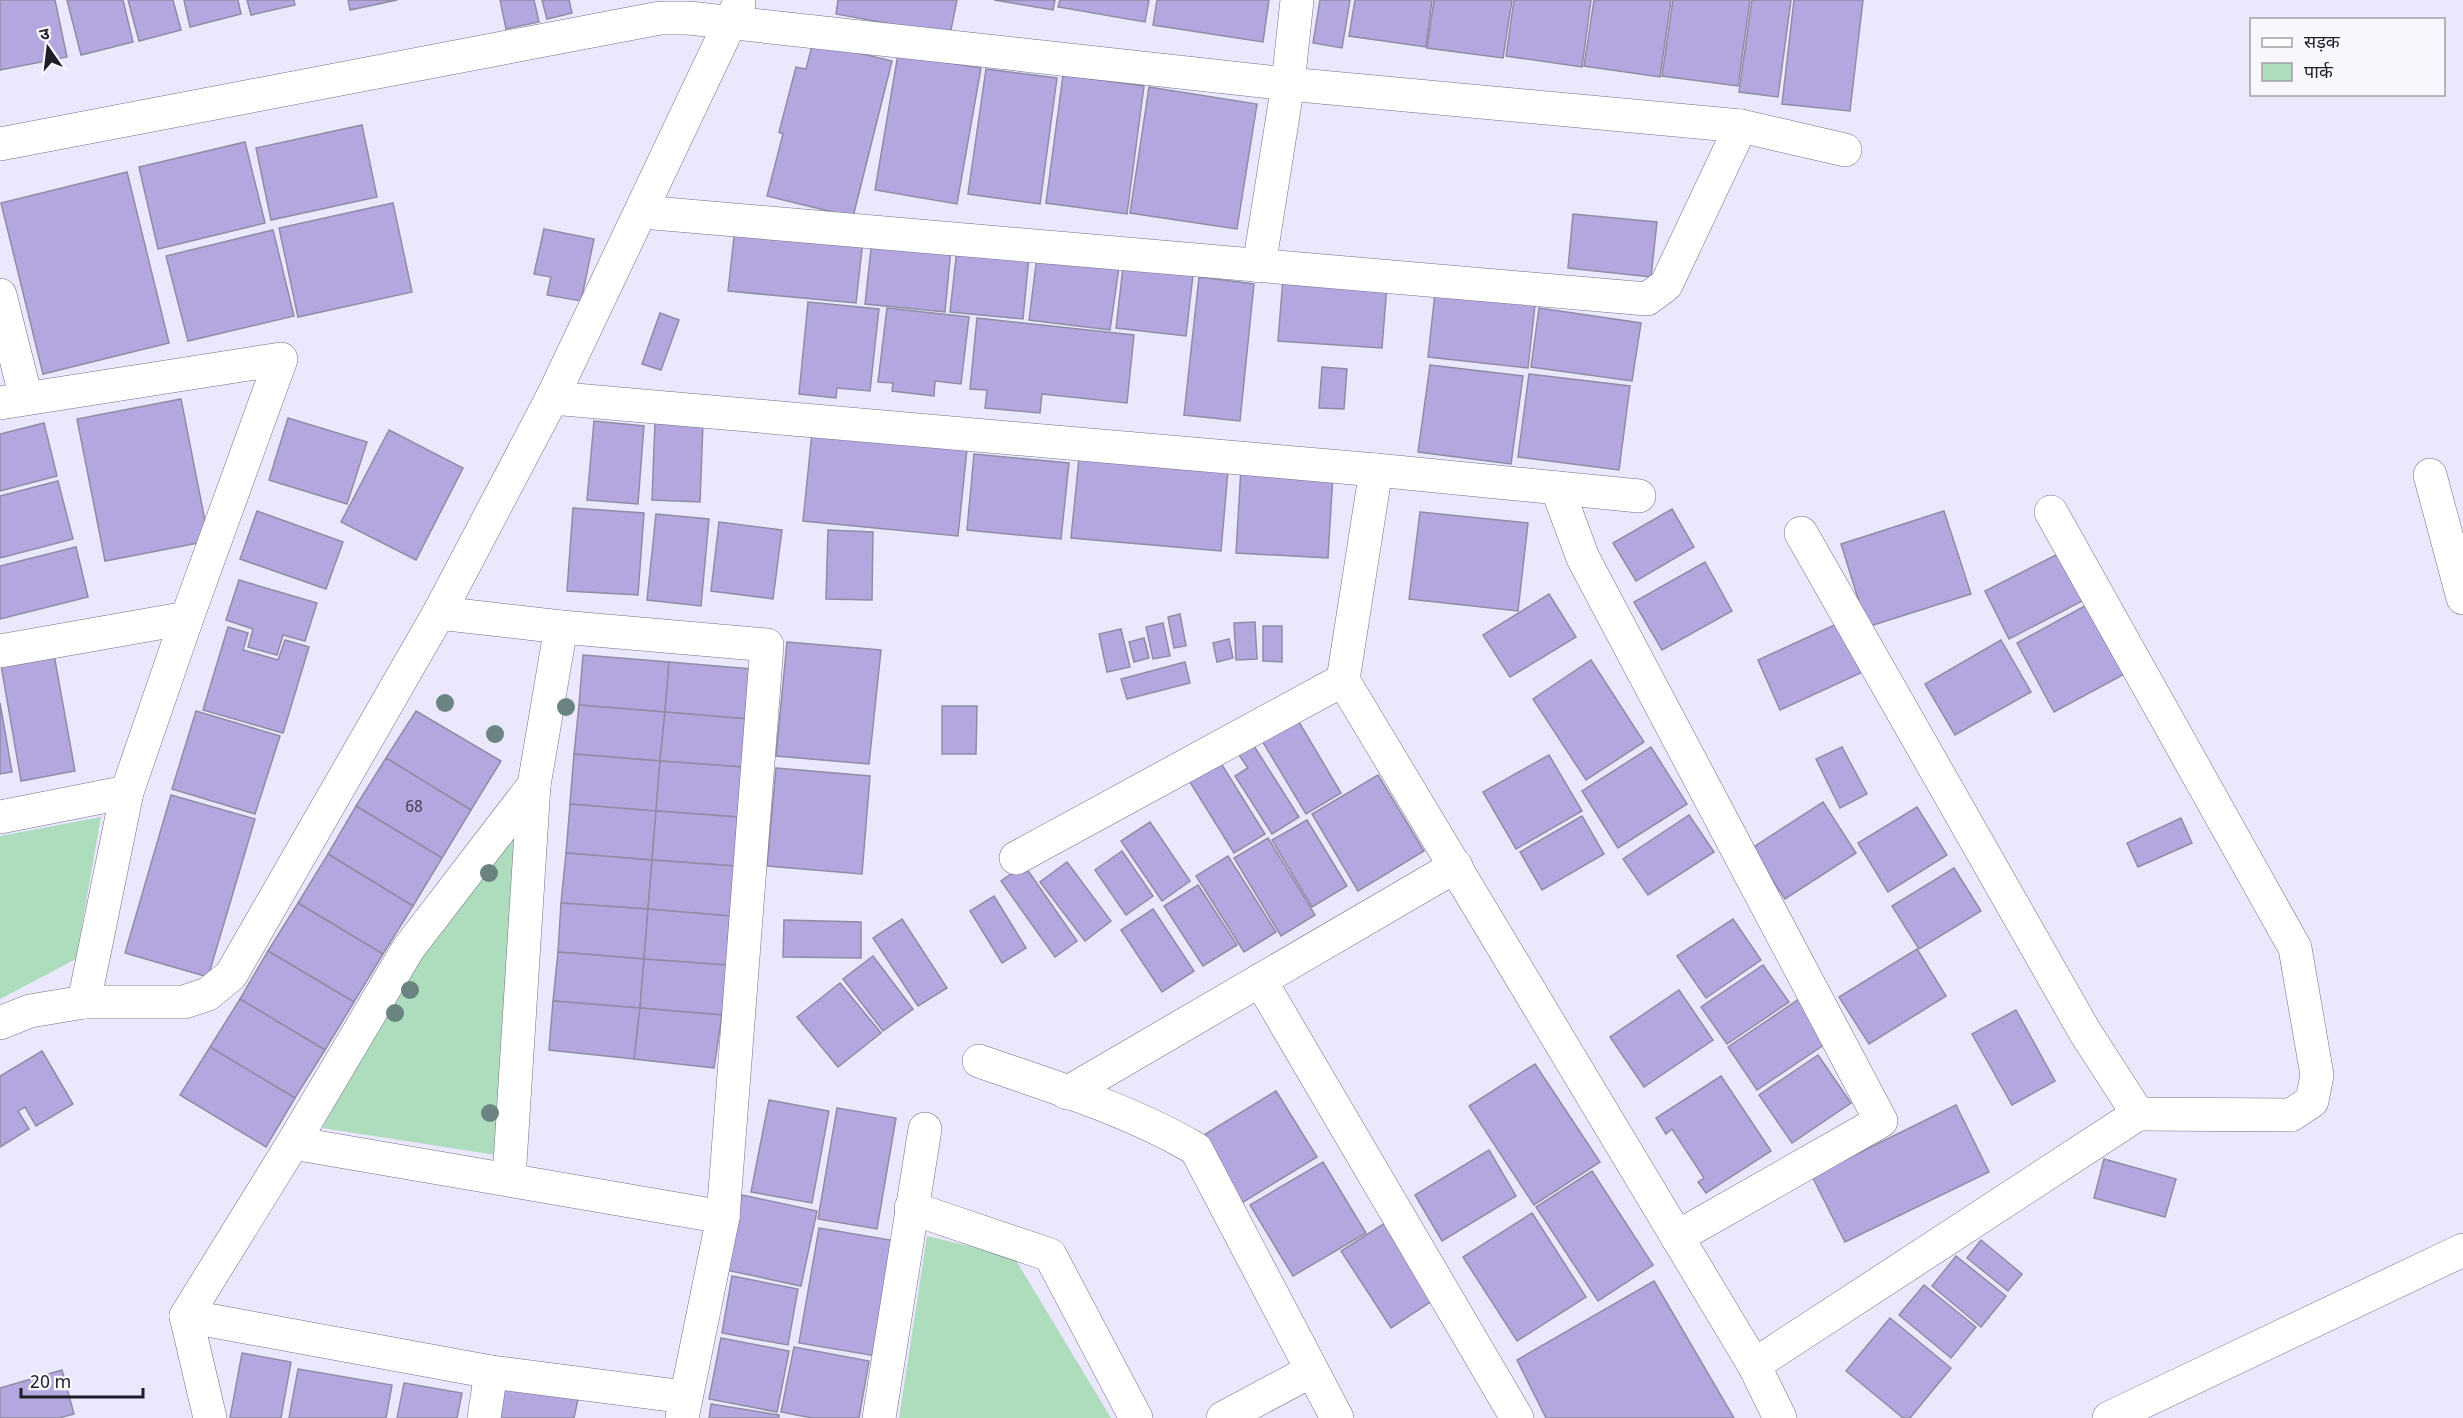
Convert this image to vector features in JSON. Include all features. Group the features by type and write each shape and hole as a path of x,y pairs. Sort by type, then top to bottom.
{"street":[{"path":"1258,266 1288,84 1298,0"},
{"path":"0,1023 30,1011 84,1002 184,1002 208,994 231,975 439,613 552,398 642,212 735,10"},
{"path":"0,144 660,18 735,10 1288,84 1741,126 1845,150"},
{"path":"642,212 1647,299 1666,285 1741,126"},
{"path":"0,295 13,400 281,359 127,792 84,1002"},
{"path":"552,398 1376,470 1639,496"},
{"path":"1376,470 1343,680 1754,1365 1780,1418"},
{"path":"2430,475 2463,598"},
{"path":"1557,488 1583,558 1881,1121 1677,1237"},
{"path":"1754,1365 2138,1114 2292,1114 2312,1101 2317,1075 2295,948 2051,512"},
{"path":"1801,533 2085,1032 2138,1114"},
{"path":"186,1316 684,1407 723,1217 767,645 561,627 439,613"},
{"path":"0,651 187,618"},
{"path":"510,1179 534,785 561,627"},
{"path":"1016,858 1343,680"},
{"path":"210,1418 186,1316 293,1143 408,949 534,785"},
{"path":"0,817 127,792"},
{"path":"1067,1093 1456,866"},
{"path":"1260,980 1517,1418"},
{"path":"979,1061 1161,1129 1196,1149 1337,1418"},
{"path":"879,1418 925,1129"},
{"path":"293,1143 723,1217"},
{"path":"911,1208 1050,1255 1136,1418"},
{"path":"2109,1418 2463,1250"},
{"path":"1223,1418 1311,1371"},
{"path":"484,1418 491,1372"}],"green space":[{"path":"526,807 496,1155 322,1128 407,975"},
{"path":"101,817 76,959 0,999 0,836"},
{"path":"927,1236 1014,1257 1111,1418 899,1418"}],"building":[{"path":"0,0 55,0 67,57 0,70"},
{"path":"67,0 123,0 133,42 81,55"},
{"path":"128,0 173,0 181,30 139,41"},
{"path":"184,0 238,0 241,14 190,27"},
{"path":"247,0 294,0 295,5 251,15"},
{"path":"348,0 397,0 350,10"},
{"path":"500,0 534,0 539,22 506,29"},
{"path":"542,0 569,0 572,13 547,19"},
{"path":"838,0 957,0 950,35 836,14"},
{"path":"994,0 1055,0 1053,10"},
{"path":"1060,0 1149,0 1145,22 1058,7"},
{"path":"1157,0 1269,0 1263,42 1153,25"},
{"path":"1320,0 1350,0 1342,48 1313,43"},
{"path":"1355,0 1432,0 1426,47 1349,36"},
{"path":"1434,0 1512,0 1503,58 1427,48"},
{"path":"1514,0 1591,0 1582,67 1506,56"},
{"path":"1594,0 1671,0 1660,77 1584,66"},
{"path":"1673,0 1750,0 1738,86 1662,76"},
{"path":"1752,0 1791,0 1778,97 1739,92"},
{"path":"1794,0 1863,0 1850,111 1782,104"},
{"path":"813,42 892,61 853,217 767,196 783,134 779,132 796,67 806,69"},
{"path":"898,54 981,68 957,204 875,190"},
{"path":"986,69 1057,78 1040,204 968,194"},
{"path":"1063,75 1144,86 1127,214 1046,203"},
{"path":"1149,87 1257,104 1237,229 1130,213"},
{"path":"362,125 377,197 271,220 256,148"},
{"path":"245,142 265,223 158,249 139,167"},
{"path":"127,172 169,343 43,374 1,203"},
{"path":"393,203 412,292 298,317 279,228"},
{"path":"1573,214 1657,222 1651,277 1568,268"},
{"path":"735,228 863,240 856,303 728,291"},
{"path":"544,229 594,239 581,301 547,295 551,277 534,274"},
{"path":"273,230 294,316 188,341 166,256"},
{"path":"872,240 951,248 945,312 865,304"},
{"path":"957,249 1029,256 1023,319 950,312"},
{"path":"1037,257 1119,267 1110,330 1029,320"},
{"path":"1123,267 1193,275 1186,336 1116,328"},
{"path":"1199,277 1254,284 1240,421 1184,415"},
{"path":"1283,278 1387,285 1382,348 1278,341"},
{"path":"1435,293 1535,305 1528,368 1428,357"},
{"path":"808,302 879,309 870,391 837,388 836,398 799,394"},
{"path":"887,308 969,317 961,384 935,381 934,396 892,391 893,383 878,382"},
{"path":"1539,308 1641,323 1632,381 1531,367"},
{"path":"660,313 679,320 661,370 642,364"},
{"path":"977,318 1134,335 1127,403 1042,394 1040,413 985,408 987,390 970,389"},
{"path":"1430,365 1523,376 1511,464 1418,452"},
{"path":"1322,367 1347,369 1344,409 1319,408"},
{"path":"1529,374 1630,386 1619,470 1518,457"},
{"path":"181,399 209,541 105,561 77,419"},
{"path":"288,418 367,442 347,504 269,480"},
{"path":"594,421 644,426 638,504 587,500"},
{"path":"655,422 703,423 700,502 652,500"},
{"path":"44,423 57,476 0,491 0,434"},
{"path":"389,430 463,468 416,560 341,522"},
{"path":"812,433 967,449 958,536 803,521"},
{"path":"974,454 1069,463 1061,539 967,530"},
{"path":"1079,458 1228,471 1221,551 1071,538"},
{"path":"1241,468 1333,473 1328,558 1236,553"},
{"path":"58,481 73,539 0,558 0,496"},
{"path":"573,508 644,513 638,595 567,591"},
{"path":"1672,509 1694,547 1636,581 1613,543"},
{"path":"257,511 343,542 326,589 240,559"},
{"path":"1944,511 1971,594 1867,627 1841,544"},
{"path":"1420,512 1528,523 1518,611 1409,599"},
{"path":"656,514 709,519 701,606 647,600"},
{"path":"719,522 782,530 773,599 711,591"},
{"path":"828,530 873,532 872,600 826,599"},
{"path":"76,547 88,597 0,619 0,566"},
{"path":"2062,552 2086,599 2009,639 1985,591"},
{"path":"1705,562 1732,611 1662,650 1634,602"},
{"path":"239,580 317,603 305,641 283,635 277,655 248,647 253,629 226,620"},
{"path":"1549,594 1576,637 1510,677 1483,635"},
{"path":"2092,602 2130,671 2054,712 2017,643"},
{"path":"1180,614 1186,646 1174,648 1168,617"},
{"path":"1255,622 1257,659 1236,660 1234,623"},
{"path":"1841,622 1863,672 1780,710 1758,660"},
{"path":"1163,623 1170,656 1153,659 1146,627"},
{"path":"1263,626 1282,626 1282,662 1263,661"},
{"path":"228,627 248,633 243,650 278,660 285,640 309,647 283,733 203,710"},
{"path":"1121,629 1130,667 1107,672 1099,634"},
{"path":"1144,638 1149,658 1134,662 1129,642"},
{"path":"1229,639 1233,658 1217,662 1213,643"},
{"path":"2001,640 2031,692 1955,735 1925,684"},
{"path":"787,642 881,650 869,764 776,756"},
{"path":"53,649 75,771 21,781 0,659"},
{"path":"583,655 669,662 665,712 579,705"},
{"path":"1591,660 1644,742 1586,780 1533,699"},
{"path":"669,662 752,669 748,719 665,712"},
{"path":"1185,662 1190,683 1127,699 1121,679"},
{"path":"0,703 12,772 0,774"},
{"path":"579,705 665,712 660,761 574,754"},
{"path":"942,706 977,706 976,754 942,754"},
{"path":"196,711 280,736 255,814 172,789"},
{"path":"416,711 501,761 471,810 386,758"},
{"path":"665,712 748,719 743,767 660,761"},
{"path":"1296,717 1341,793 1306,814 1261,739"},
{"path":"1254,746 1299,817 1272,834 1235,776 1248,768 1239,755"},
{"path":"1651,747 1687,804 1618,848 1582,791"},
{"path":"1842,747 1867,794 1840,808 1816,759"},
{"path":"574,754 660,761 656,811 570,804"},
{"path":"1549,755 1582,811 1516,849 1483,792"},
{"path":"386,758 471,810 442,858 356,806"},
{"path":"1219,760 1265,834 1234,853 1188,779"},
{"path":"660,761 743,767 739,817 656,811"},
{"path":"776,768 870,776 862,874 767,866"},
{"path":"1378,775 1424,851 1358,891 1312,814"},
{"path":"171,795 255,819 208,977 125,953"},
{"path":"1823,802 1856,853 1785,899 1752,848"},
{"path":"570,804 656,811 652,860 566,853"},
{"path":"356,806 442,858 413,906 328,854"},
{"path":"1917,807 1947,855 1888,892 1858,843"},
{"path":"656,811 739,817 735,866 652,860"},
{"path":"1689,815 1714,852 1648,895 1623,859"},
{"path":"1582,816 1604,854 1542,890 1520,852"},
{"path":"2181,818 2192,843 2138,867 2127,843"},
{"path":"1307,820 1347,886 1312,907 1272,840"},
{"path":"1150,822 1190,881 1162,901 1121,841"},
{"path":"1268,838 1315,915 1281,936 1234,858"},
{"path":"1122,851 1153,896 1126,915 1095,870"},
{"path":"566,853 652,860 648,909 561,903"},
{"path":"328,854 413,906 383,954 298,903"},
{"path":"1228,856 1276,932 1244,952 1196,876"},
{"path":"652,860 735,866 730,916 648,909"},
{"path":"1067,862 1111,921 1085,941 1040,882"},
{"path":"1024,865 1077,941 1055,957 1001,881"},
{"path":"1954,868 1981,911 1919,949 1892,906"},
{"path":"1198,885 1237,945 1203,966 1164,906"},
{"path":"994,896 1026,948 1002,963 970,911"},
{"path":"298,903 383,954 354,1002 268,951"},
{"path":"561,903 648,909 644,959 558,952"},
{"path":"648,909 730,916 727,965 644,959"},
{"path":"1153,909 1194,971 1162,992 1121,930"},
{"path":"902,919 947,988 918,1006 873,938"},
{"path":"1733,919 1761,960 1706,998 1677,956"},
{"path":"784,920 861,922 861,958 783,957"},
{"path":"1917,949 1946,996 1869,1044 1839,997"},
{"path":"268,951 354,1002 325,1050 240,999"},
{"path":"558,952 644,959 640,1008 553,1001"},
{"path":"873,956 913,1009 883,1031 843,979"},
{"path":"644,959 727,965 722,1015 640,1008"},
{"path":"1763,965 1789,1002 1727,1044 1701,1007"},
{"path":"840,983 881,1033 838,1067 797,1017"},
{"path":"1679,990 1713,1040 1644,1087 1610,1037"},
{"path":"1802,997 1831,1040 1757,1090 1728,1047"},
{"path":"240,999 325,1050 295,1098 210,1047"},
{"path":"553,1001 640,1008 634,1059 549,1050"},
{"path":"640,1008 722,1015 714,1068 634,1059"},
{"path":"2016,1010 2055,1081 2012,1105 1972,1034"},
{"path":"210,1047 295,1098 266,1147 180,1095"},
{"path":"42,1051 73,1104 36,1126 25,1107 18,1111 29,1129 0,1147 0,1076"},
{"path":"1818,1055 1851,1103 1792,1143 1759,1095"},
{"path":"1535,1064 1600,1162 1534,1205 1469,1106"},
{"path":"1721,1076 1771,1151 1706,1193 1698,1182 1704,1178 1672,1129 1666,1134 1656,1118"},
{"path":"1276,1091 1317,1157 1240,1204 1199,1138"},
{"path":"769,1100 829,1111 812,1203 751,1192"},
{"path":"1956,1105 1989,1172 1845,1242 1812,1176"},
{"path":"837,1108 896,1118 877,1229 818,1219"},
{"path":"1489,1150 1516,1196 1442,1241 1415,1195"},
{"path":"2104,1159 2176,1179 2165,1217 2094,1198"},
{"path":"1323,1162 1366,1233 1293,1276 1250,1205"},
{"path":"1592,1171 1653,1265 1598,1301 1536,1207"},
{"path":"742,1195 817,1211 801,1286 726,1270"},
{"path":"1532,1213 1586,1297 1517,1341 1463,1257"},
{"path":"1385,1223 1435,1299 1391,1328 1341,1251"},
{"path":"819,1228 896,1241 876,1356 799,1343"},
{"path":"1981,1240 2022,1274 2008,1291 1967,1258"},
{"path":"1956,1256 2006,1296 1981,1327 1932,1286"},
{"path":"732,1276 798,1289 788,1345 722,1333"},
{"path":"1654,1281 1734,1418 1546,1418 1517,1360"},
{"path":"1924,1285 1976,1327 1951,1358 1899,1315"},
{"path":"1890,1318 1951,1368 1910,1418 1903,1418 1846,1371"},
{"path":"721,1338 789,1351 777,1412 709,1399"},
{"path":"794,1347 869,1361 859,1418 812,1418 781,1412"},
{"path":"242,1353 291,1362 281,1418 230,1418"},
{"path":"298,1369 392,1385 386,1418 289,1418"},
{"path":"62,1370 74,1414 59,1418 0,1418 0,1388"},
{"path":"404,1383 462,1393 457,1418 397,1418"},
{"path":"505,1385 578,1399 574,1418 499,1418"},
{"path":"711,1404 779,1415 779,1418 709,1418"}]}
